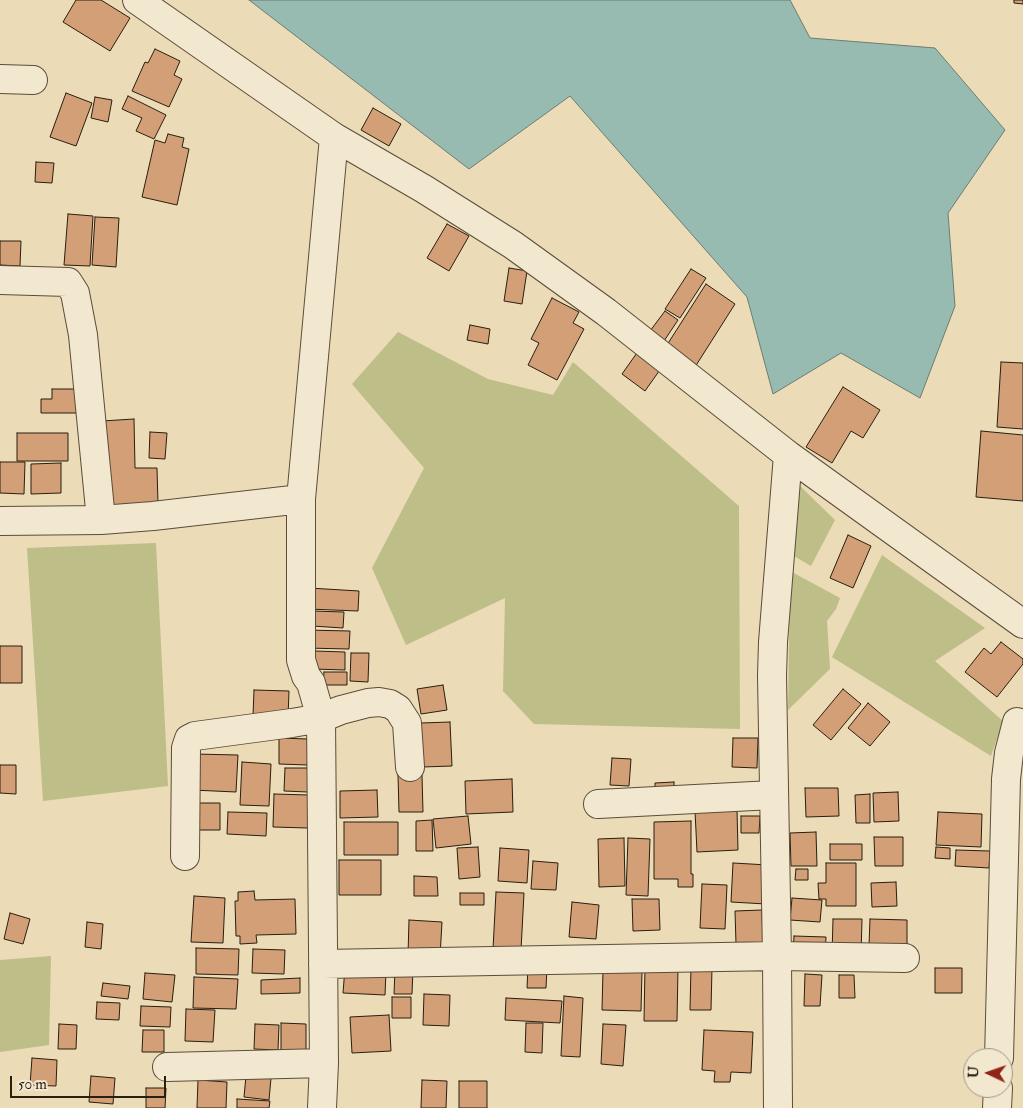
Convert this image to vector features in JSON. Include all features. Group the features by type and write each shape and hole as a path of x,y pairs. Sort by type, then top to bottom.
{"street":[{"path":"137,0 334,137 424,189 513,245 606,312 788,455 1023,624"},
{"path":"0,79 33,80"},
{"path":"322,1108 324,1063 321,718 311,683 306,676 301,660 301,499 334,137"},
{"path":"0,280 68,282 75,293 83,335 101,520"},
{"path":"778,1108 773,642 788,455"},
{"path":"0,521 101,520 154,516 301,499"},
{"path":"184,856 186,748 189,739 195,736 321,718 341,710 379,702 390,704 398,709 407,723 410,767"},
{"path":"1003,1048 1011,1026 1006,779 1009,753 1017,722"},
{"path":"598,804 774,795"},
{"path":"323,964 777,956 905,958"},
{"path":"167,1067 324,1063"}],"green space":[{"path":"398,332 488,379 553,395 573,362 739,506 740,729 534,724 503,691 505,598 406,645 372,568 424,468 352,384"},
{"path":"798,484 835,520 811,566 794,556"},
{"path":"156,543 168,786 43,801 27,548"},
{"path":"882,555 985,628 935,661 1003,721 991,756 832,657"},
{"path":"790,571 840,598 836,609 827,621 830,669 788,710"},
{"path":"51,956 49,1045 0,1052 0,960"}],"water":[{"path":"249,0 790,0 810,38 935,48 1005,130 948,213 955,306 920,398 841,353 773,394 747,297 570,96 469,169"}],"building":[{"path":"76,0 101,0 130,18 110,51 63,22"},
{"path":"1014,0 1023,0 1023,4 1014,3"},
{"path":"155,49 180,61 174,75 182,79 169,107 132,91 145,62 148,63"},
{"path":"66,93 92,103 76,146 50,137"},
{"path":"128,96 166,115 154,139 136,131 142,118 122,109"},
{"path":"95,97 112,100 108,122 91,118"},
{"path":"373,108 401,124 389,146 361,130"},
{"path":"168,134 184,138 182,147 189,149 177,205 142,197 155,140 165,143"},
{"path":"36,162 54,163 52,183 35,182"},
{"path":"68,214 93,216 90,266 64,265"},
{"path":"95,217 119,218 116,267 92,265"},
{"path":"447,224 469,236 449,271 427,258"},
{"path":"0,241 21,241 20,266 0,265"},
{"path":"509,268 527,271 522,304 504,301"},
{"path":"691,269 706,278 680,318 665,309"},
{"path":"706,284 735,304 695,367 665,348"},
{"path":"552,298 579,312 573,323 584,329 557,380 528,365 539,343 531,339"},
{"path":"665,311 678,320 664,341 650,331"},
{"path":"470,325 490,329 488,344 467,340"},
{"path":"639,350 662,367 645,391 622,374"},
{"path":"1001,362 1023,363 1023,429 997,427"},
{"path":"843,387 880,410 863,438 851,431 832,463 806,447"},
{"path":"52,389 77,389 77,413 41,413 41,399 52,399"},
{"path":"134,419 135,468 157,468 158,504 105,505 102,421"},
{"path":"981,431 1023,435 1023,501 976,497"},
{"path":"150,432 167,433 165,459 149,458"},
{"path":"17,433 68,433 68,461 17,461"},
{"path":"0,462 25,462 24,494 0,493"},
{"path":"61,463 61,493 31,494 31,464"},
{"path":"848,535 871,546 853,588 830,578"},
{"path":"309,588 359,591 358,611 308,609"},
{"path":"313,611 344,612 343,628 312,626"},
{"path":"305,630 350,631 349,649 305,648"},
{"path":"1001,642 1023,659 1023,664 997,697 965,672 984,648 991,654"},
{"path":"0,646 22,646 22,683 0,683"},
{"path":"315,651 345,652 345,670 314,669"},
{"path":"351,653 369,653 368,682 350,681"},
{"path":"324,672 347,672 347,685 323,685"},
{"path":"443,685 447,710 421,714 417,689"},
{"path":"843,689 861,704 831,740 813,725"},
{"path":"254,690 289,691 288,718 253,716"},
{"path":"868,703 890,722 870,746 848,728"},
{"path":"450,722 452,766 422,767 421,723"},
{"path":"279,738 308,739 308,765 279,764"},
{"path":"733,738 758,738 757,768 732,767"},
{"path":"194,754 238,755 236,792 192,790"},
{"path":"612,758 631,759 629,786 610,785"},
{"path":"242,762 271,764 269,806 240,805"},
{"path":"0,765 16,765 16,794 0,793"},
{"path":"285,768 309,768 308,792 284,791"},
{"path":"398,775 422,775 423,812 399,812"},
{"path":"512,779 513,812 466,814 465,781"},
{"path":"674,782 674,798 655,799 655,783"},
{"path":"805,788 838,788 839,816 806,817"},
{"path":"377,790 378,817 340,818 340,791"},
{"path":"898,792 899,821 874,822 873,793"},
{"path":"274,794 309,795 308,828 273,827"},
{"path":"870,794 870,823 856,823 855,795"},
{"path":"191,803 220,803 220,830 191,830"},
{"path":"737,810 738,850 697,852 695,811"},
{"path":"228,812 267,813 266,836 227,834"},
{"path":"938,812 982,814 981,847 936,845"},
{"path":"468,816 471,844 436,848 433,819"},
{"path":"741,816 760,816 759,833 741,833"},
{"path":"432,820 433,851 416,851 416,821"},
{"path":"691,821 691,874 693,874 693,887 678,887 678,879 654,879 654,822"},
{"path":"344,822 398,822 398,855 344,855"},
{"path":"816,832 817,866 791,866 790,833"},
{"path":"874,837 903,837 903,866 875,866"},
{"path":"624,838 625,886 599,887 598,839"},
{"path":"628,838 650,839 648,896 626,895"},
{"path":"830,844 862,844 862,860 830,860"},
{"path":"478,847 480,877 459,879 457,848"},
{"path":"936,847 950,848 950,859 935,858"},
{"path":"500,848 529,850 527,883 498,881"},
{"path":"956,850 990,851 989,868 955,866"},
{"path":"339,860 381,860 381,895 339,895"},
{"path":"533,861 558,863 556,890 531,889"},
{"path":"733,863 768,865 766,904 731,902"},
{"path":"826,863 856,863 856,906 826,906 826,899 819,899 818,883 826,883"},
{"path":"796,869 808,869 808,880 795,880"},
{"path":"414,876 437,877 438,896 414,896"},
{"path":"896,882 897,906 872,907 871,883"},
{"path":"702,884 727,885 725,929 700,928"},
{"path":"254,891 255,900 295,899 296,934 256,935 257,943 240,944 240,936 236,936 235,901 238,901 238,892"},
{"path":"496,892 524,893 521,950 493,949"},
{"path":"460,893 484,893 484,905 460,905"},
{"path":"194,896 225,898 223,943 191,942"},
{"path":"792,898 822,900 820,922 790,920"},
{"path":"632,899 659,899 660,930 633,931"},
{"path":"572,902 599,905 596,939 569,937"},
{"path":"762,910 763,943 736,944 735,911"},
{"path":"10,913 30,919 23,944 4,939"},
{"path":"833,919 862,919 861,956 832,955"},
{"path":"870,919 907,920 907,947 869,946"},
{"path":"409,920 442,922 440,957 408,955"},
{"path":"87,922 103,924 101,949 85,947"},
{"path":"794,936 826,937 825,956 793,955"},
{"path":"196,948 239,949 238,975 196,974"},
{"path":"253,949 285,950 284,974 252,973"},
{"path":"528,967 547,968 546,988 527,988"},
{"path":"645,967 678,968 677,1021 644,1021"},
{"path":"691,967 712,968 711,1010 690,1010"},
{"path":"345,968 386,971 385,995 343,993"},
{"path":"935,968 962,968 962,993 935,993"},
{"path":"395,969 413,969 412,994 394,994"},
{"path":"603,970 642,971 641,1011 602,1010"},
{"path":"145,973 175,975 172,1002 143,999"},
{"path":"805,974 822,975 820,1006 804,1006"},
{"path":"839,975 854,975 855,998 839,998"},
{"path":"194,977 238,979 236,1009 193,1008"},
{"path":"300,978 300,993 261,994 261,980"},
{"path":"103,983 130,986 128,999 101,996"},
{"path":"424,994 450,995 449,1026 423,1025"},
{"path":"564,996 583,998 580,1057 561,1056"},
{"path":"392,997 411,997 411,1018 392,1018"},
{"path":"506,998 562,1001 560,1023 505,1020"},
{"path":"97,1002 120,1003 119,1020 96,1019"},
{"path":"141,1006 171,1007 170,1027 140,1026"},
{"path":"186,1009 215,1010 213,1042 185,1041"},
{"path":"389,1015 391,1051 352,1053 350,1017"},
{"path":"281,1023 306,1024 306,1051 281,1050"},
{"path":"526,1023 543,1023 542,1053 525,1052"},
{"path":"59,1024 77,1025 76,1049 58,1049"},
{"path":"255,1024 279,1025 278,1050 254,1049"},
{"path":"603,1024 626,1025 623,1066 601,1064"},
{"path":"143,1030 164,1030 164,1052 142,1052"},
{"path":"704,1030 753,1032 751,1073 731,1072 730,1082 714,1082 715,1071 702,1070"},
{"path":"32,1058 57,1060 56,1086 30,1085"},
{"path":"91,1076 115,1078 113,1104 89,1102"},
{"path":"246,1076 271,1078 269,1100 244,1097"},
{"path":"198,1080 227,1082 226,1108 197,1108"},
{"path":"422,1080 447,1081 446,1108 421,1108"},
{"path":"459,1081 487,1081 487,1108 459,1108"},
{"path":"146,1088 166,1088 165,1108 146,1108"},
{"path":"237,1099 270,1101 269,1108 237,1108"}]}
